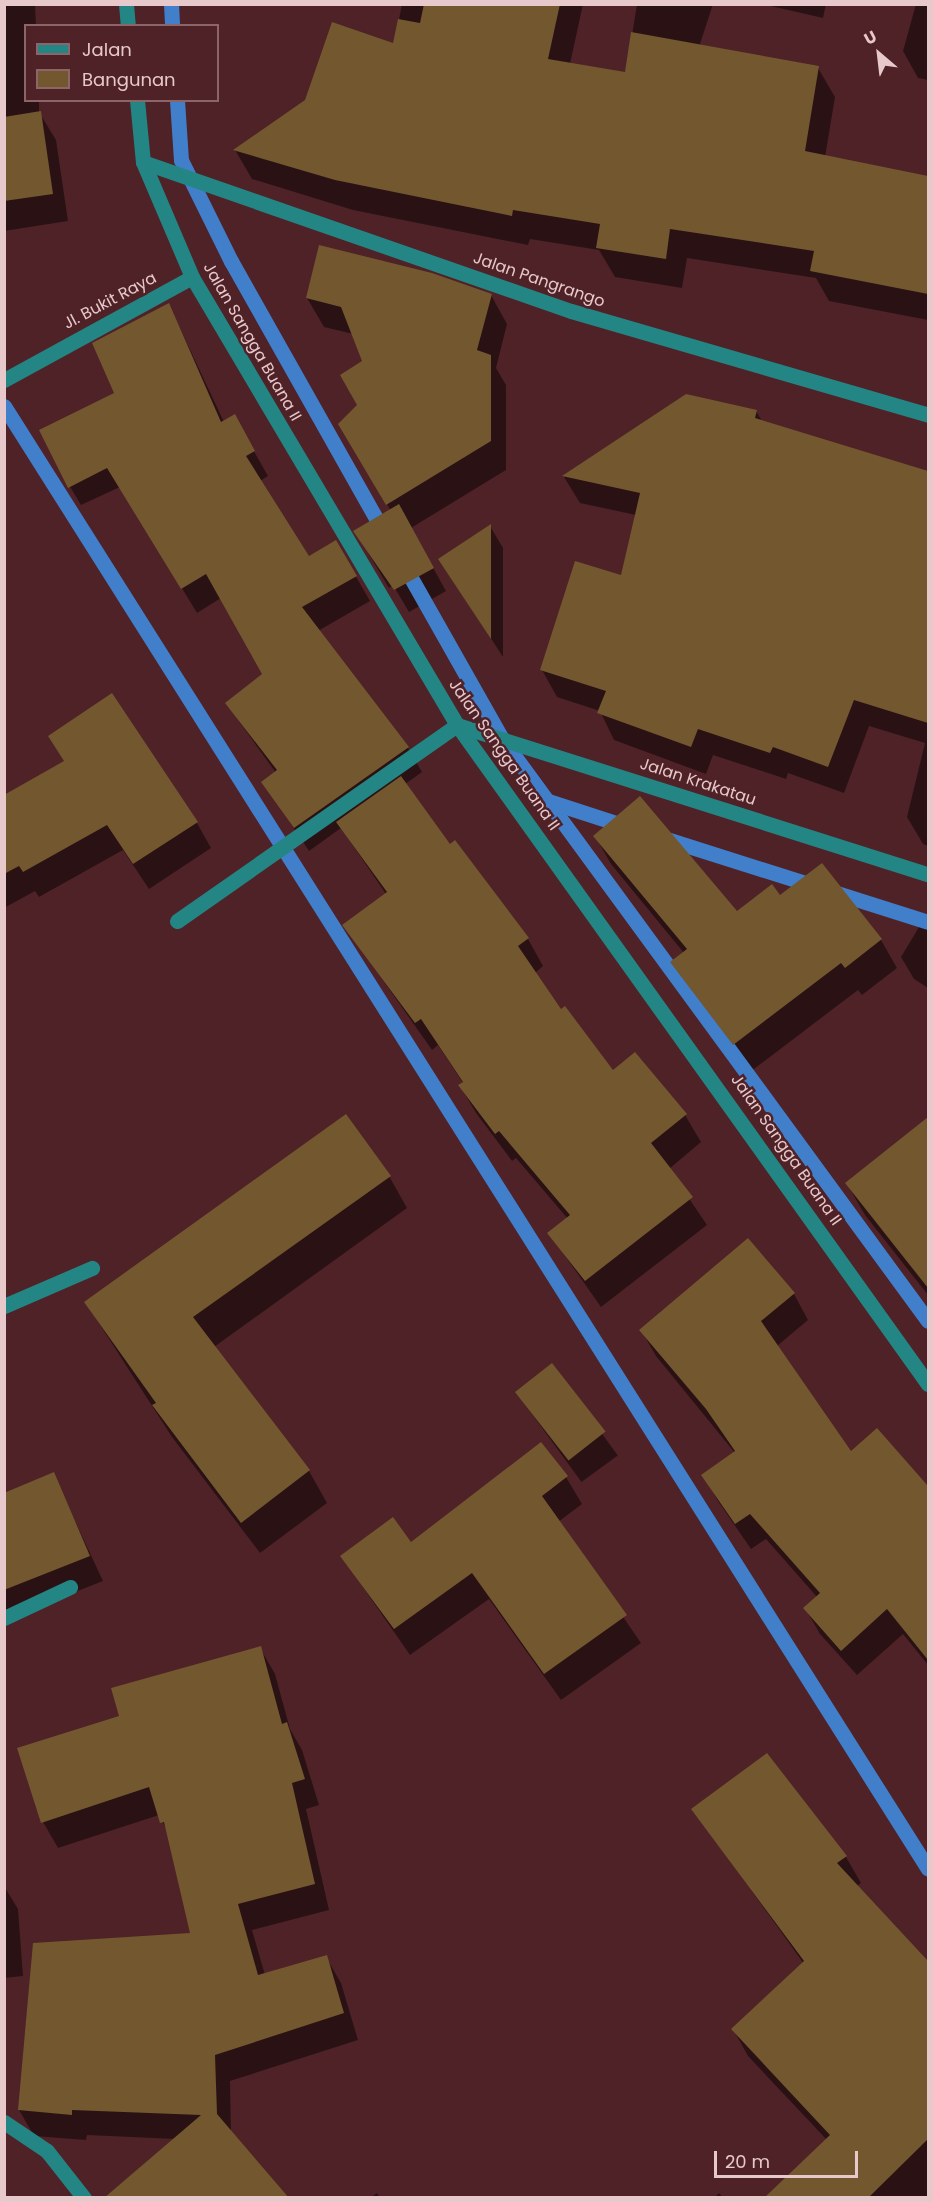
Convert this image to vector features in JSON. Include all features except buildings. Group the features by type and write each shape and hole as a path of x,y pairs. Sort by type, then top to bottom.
{"street":[{"path":"126,4 129,24"},
{"name":"Jalan Sangga Buana II","path":"137,102 143,162 192,277 457,725 698,1056 928,1383"},
{"name":"Jalan Pangrango","path":"143,162 571,311 928,415"},
{"name":"Jl. Bukit Raya","path":"4,380 192,277"},
{"path":"177,921 457,725"},
{"name":"Jalan Krakatau","path":"457,725 928,874"},
{"path":"4,1306 92,1268"},
{"path":"4,1618 70,1587"},
{"path":"4,2122 46,2151 84,2198"}],"waterway":[{"path":"171,4 172,24"},
{"path":"177,102 181,160 231,261 385,534"},
{"path":"4,406 928,1869"},
{"path":"402,562 502,739 928,1321"},
{"path":"548,801 628,827"},
{"path":"660,837 928,922"}]}
